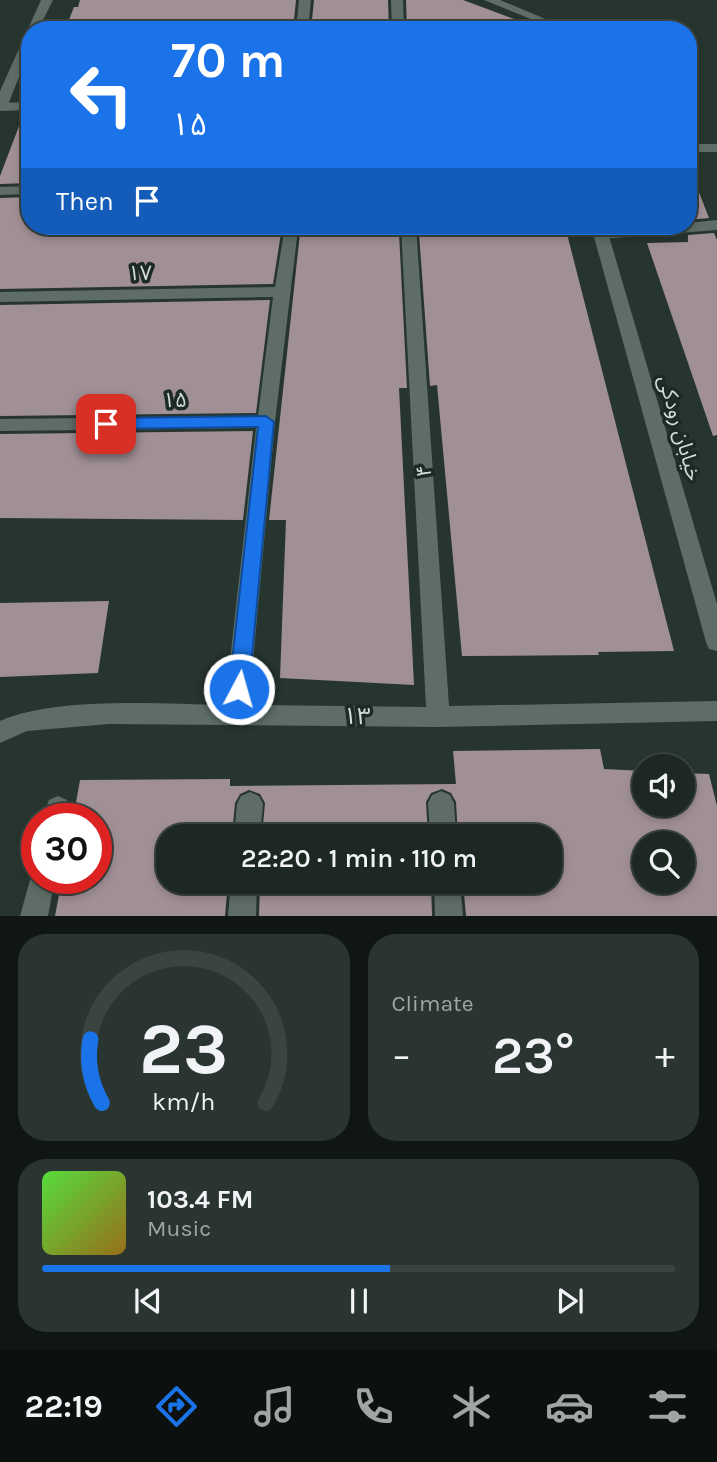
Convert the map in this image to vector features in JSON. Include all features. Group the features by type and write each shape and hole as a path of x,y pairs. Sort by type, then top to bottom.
{"street":[{"path":"37,21 47,0"},
{"path":"303,21 304,0"},
{"path":"397,0 398,21"},
{"path":"490,0 535,21"},
{"path":"536,0 542,21"},
{"path":"21,57 0,107 21,106"},
{"path":"714,148 717,163"},
{"path":"0,191 21,190"},
{"path":"697,227 717,227"},
{"path":"236,716 266,422 289,235"},
{"name":"۴","path":"410,235 438,717"},
{"name":"خیابان رودکی","path":"600,235 717,642"},
{"name":"۱۷","path":"0,297 281,292"},
{"name":"۱۵","path":"0,425 266,422"},
{"name":"۱۳","path":"0,732 25,721 108,714 438,717 717,711"},
{"path":"441,803 442,824"},
{"path":"248,824 250,804"},
{"path":"34,916 39,894"},
{"path":"242,916 243,894"},
{"path":"448,894 449,916"}],"building":[{"path":"80,0 296,0 294,21 69,21 74,7 78,7"},
{"path":"314,0 388,0 389,21 312,21"},
{"path":"406,0 463,0 520,21 407,21"},
{"path":"21,121 21,183 0,184 0,176"},
{"path":"697,187 709,218 697,219"},
{"path":"21,197 21,235 281,235 273,284 0,289 0,198"},
{"path":"714,233 717,240 717,435 713,436 647,243 688,242 688,235"},
{"path":"300,235 399,235 407,388 399,388 414,685 280,678 286,520 269,520"},
{"path":"419,235 567,235 674,651 598,652 599,655 462,656 437,385 430,386"},
{"path":"270,300 256,413 0,416 0,305"},
{"path":"253,431 243,520 0,518 0,434"},
{"path":"109,601 98,673 0,677 0,603"},
{"path":"600,749 604,769 632,770 632,817 695,817 695,773 709,774 717,806 717,916 466,916 464,894 562,894 562,824 457,824 456,802 451,793 442,789 431,793 426,802 427,824 263,824 265,803 260,794 249,790 240,794 235,803 233,824 156,824 156,894 227,894 225,916 55,916 59,894 112,894 112,803 76,803 80,780 230,779 230,786 456,784 453,751"},
{"path":"260,894 431,894 432,916 259,916"}],"route":[{"path":"106,424 266,422 239,689"}]}
